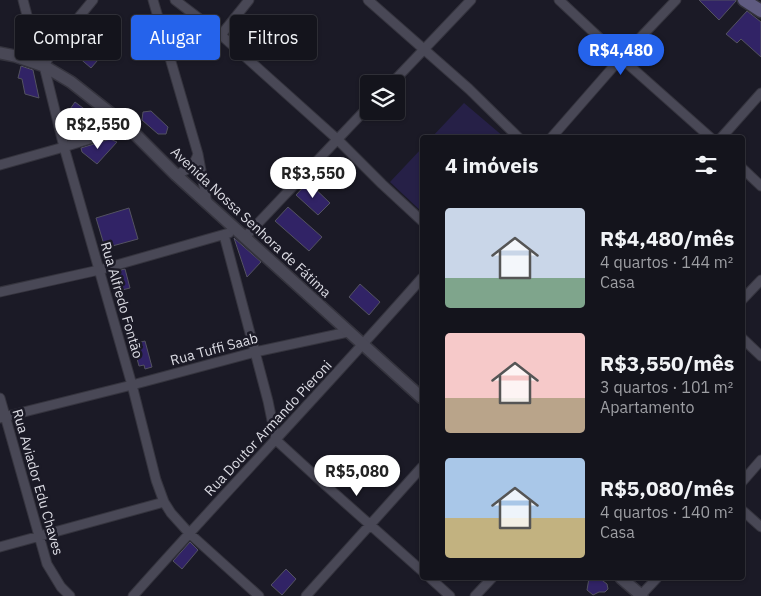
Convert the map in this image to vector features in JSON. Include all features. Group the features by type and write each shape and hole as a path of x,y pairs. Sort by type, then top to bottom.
{"main road":[{"path":"744,0 761,11"}],"street":[{"name":"Rua Alfredo Fontão","path":"23,0 27,15"},
{"path":"80,15 92,0"},
{"path":"154,0 198,154 207,202"},
{"path":"166,0 184,7"},
{"path":"175,0 221,35 337,139 420,219"},
{"path":"221,35 249,0"},
{"path":"368,0 469,89 516,135"},
{"path":"399,75 471,0"},
{"path":"559,0 708,135"},
{"path":"554,135 621,58 676,0"},
{"name":"Avenida Nossa Senhora de Fátima","path":"0,53 39,64 71,82 128,127 176,175 420,396"},
{"name":"Rua Alfredo Fontão","path":"38,60 132,385 156,480 164,502 189,533 259,596"},
{"path":"39,64 43,60"},
{"path":"723,135 761,92"},
{"path":"0,292 99,270 224,235 241,233 360,115"},
{"path":"0,165 128,127"},
{"path":"176,175 195,163 198,154"},
{"path":"745,171 761,186"},
{"path":"224,235 276,440 420,569"},
{"name":"Rua Doutor Armando Pieroni","path":"133,596 420,280"},
{"path":"745,297 761,280"},
{"name":"Rua Tuffi Saab","path":"3,417 255,352 348,332"},
{"path":"745,341 761,356"},
{"name":"Rua Aviador Edu Chaves","path":"0,398 3,417 47,564 61,587 70,596"},
{"path":"745,479 761,460"},
{"path":"306,596 420,470"},
{"path":"0,547 164,502"},
{"path":"745,513 761,527"},
{"path":"432,580 450,596"},
{"path":"475,596 490,580"},
{"path":"623,580 641,596 655,580"}],"shaded area":[{"path":"464,103 502,135 434,135"},
{"path":"420,150 420,210 390,182"}],"building":[{"path":"699,0 736,0 736,1 719,20"},
{"path":"747,11 761,22 761,57 741,39 737,43 726,34"},
{"path":"82,60 98,60 91,68"},
{"path":"21,66 33,70 39,98 25,94 22,79 18,78"},
{"path":"75,102 95,117 87,126 68,112"},
{"path":"151,111 168,127 166,134 158,134 142,120 143,112"},
{"path":"110,139 117,142 97,164 82,152 81,148"},
{"path":"308,182 330,203 318,215 296,195"},
{"path":"288,207 322,237 309,251 275,221"},
{"path":"129,208 138,239 105,248 96,218"},
{"path":"234,238 261,262 247,277"},
{"path":"125,269 130,288 118,291 113,272"},
{"path":"360,284 380,302 369,315 349,297"},
{"path":"145,341 152,367 145,369 144,365 139,366 133,344"},
{"path":"190,542 198,550 182,569 173,561"},
{"path":"286,569 296,579 282,595 271,585"},
{"path":"589,580 602,580 607,584 608,589 605,592 593,595 587,590"}]}
